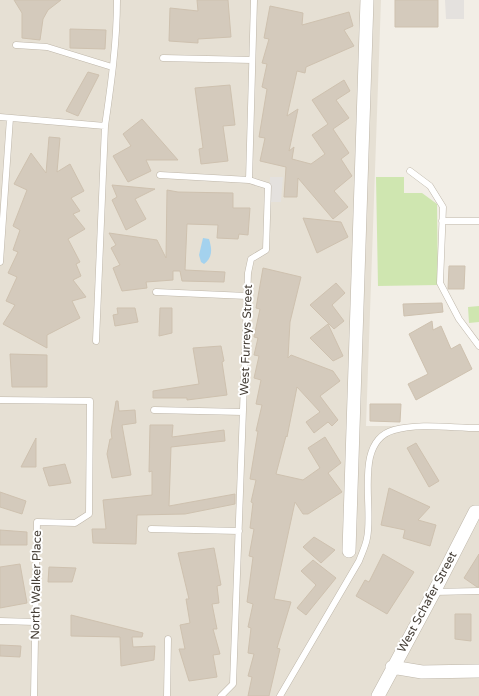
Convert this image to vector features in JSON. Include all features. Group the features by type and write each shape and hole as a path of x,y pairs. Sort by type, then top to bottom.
{"street":[{"path":"349,551 367,0"},
{"name":"West Schafer Street","path":"378,696 475,512 479,512"},
{"path":"392,667 422,672 479,671"}],"lane":[{"path":"96,341 105,126 112,67 117,0"},
{"path":"160,175 249,180 254,0"},
{"path":"16,45 47,47 112,67"},
{"path":"163,58 252,60"},
{"path":"0,117 105,126"},
{"path":"0,262 10,118"},
{"path":"410,171 430,186 443,207 440,282 459,319 479,346"},
{"name":"West Furreys Street","path":"221,696 233,684 248,273 251,259 266,250 268,186 249,180"},
{"path":"442,221 479,221"},
{"path":"156,292 247,296"},
{"name":"North Walker Place","path":"0,400 90,401 89,514 75,523 37,522 34,696"},
{"path":"154,410 243,412"},
{"path":"280,696 359,561 368,537 370,453 376,440 393,430 421,428 479,428"},
{"path":"151,529 239,531"},
{"path":"434,592 479,591"},
{"path":"0,621 35,622"},
{"path":"167,696 168,640"}],"shaded area":[{"path":"0,0 381,0 366,426 479,426 479,696 0,696"},
{"path":"445,0 464,0 464,19 446,19"},
{"path":"270,177 283,177 281,202 269,202"}],"green space":[{"path":"376,177 404,177 404,193 422,193 437,204 438,285 378,286"},
{"path":"479,306 479,322 469,323 468,307"}],"water":[{"path":"203,238 209,239 211,246 209,259 204,264 201,262 199,255"}],"building":[{"path":"14,0 61,0 48,10 43,19 40,40 22,38 22,13"},
{"path":"197,0 228,0 231,37 198,39 198,43 169,41 170,8 198,11"},
{"path":"395,0 438,0 438,27 395,27"},
{"path":"270,6 303,13 302,25 349,12 353,26 344,30 354,46 306,67 305,73 297,71 287,116 298,109 289,151 294,147 292,159 311,164 325,154 312,135 328,124 312,100 344,80 350,91 336,100 349,118 333,129 349,153 341,159 352,176 334,191 348,207 333,219 298,178 297,197 284,197 286,167 260,161 265,138 259,137 267,89 262,87 267,64 262,63 269,39 264,38"},
{"path":"70,29 106,30 105,49 70,48"},
{"path":"88,72 99,75 78,116 66,111"},
{"path":"230,85 235,125 223,126 228,161 201,164 199,149 203,148 195,88"},
{"path":"142,119 178,160 146,160 151,171 128,182 113,156 131,146 123,134"},
{"path":"49,137 60,138 57,172 70,164 84,191 71,198 80,211 73,214 85,229 68,239 80,262 76,264 81,276 73,280 86,297 72,301 80,318 47,335 47,348 3,324 15,305 6,301 17,277 8,273 18,252 13,250 20,230 13,226 27,190 14,184 31,153 46,173"},
{"path":"112,185 155,189 135,199 146,219 126,230 112,200 117,197"},
{"path":"167,190 178,192 233,193 233,208 250,208 248,235 239,234 238,239 217,238 218,225 187,224 185,270 225,272 224,282 182,281 180,271 173,271 173,280 146,282 147,288 122,291 113,268 120,265 111,248 116,245 109,233 157,240 166,258"},
{"path":"303,218 341,222 348,237 317,253"},
{"path":"449,266 465,266 464,289 448,289"},
{"path":"263,268 301,277 290,322 288,358 291,355 333,371 340,381 320,396 338,420 332,426 328,422 314,433 306,422 320,412 297,387 287,437 286,436 276,474 303,480 320,468 308,448 325,437 341,463 328,473 342,492 308,514 303,514 295,502 274,599 291,602 277,648 280,649 269,696 248,696 252,677 248,676 254,654 248,653 251,628 248,627 253,604 247,602 253,557 249,556 254,529 250,528 253,503 251,502 256,480 250,479 258,431 256,431 262,405 256,404 261,380 254,378 259,356 254,355 258,338 254,337 260,309 256,308"},
{"path":"336,283 345,293 332,305 344,321 334,329 310,305"},
{"path":"442,303 443,312 404,316 403,304"},
{"path":"117,308 135,308 138,322 115,326 113,315 118,314"},
{"path":"160,308 172,308 172,333 159,336"},
{"path":"432,321 433,330 441,326 451,349 460,344 472,369 416,400 408,384 428,374 409,334"},
{"path":"328,324 343,356 333,361 310,338"},
{"path":"221,346 227,395 187,400 187,398 153,398 153,391 199,384 193,348"},
{"path":"10,354 47,355 47,387 12,387"},
{"path":"116,401 118,401 119,411 135,410 136,423 122,425 131,475 112,478 107,454 110,439 112,439 111,431"},
{"path":"370,404 401,404 400,422 370,421"},
{"path":"150,425 173,425 172,437 224,430 225,441 171,447 169,506 235,494 235,504 185,514 137,515 136,544 93,543 92,529 106,529 103,500 152,495 152,471 149,472"},
{"path":"36,438 36,467 21,467"},
{"path":"416,443 439,481 429,487 407,448"},
{"path":"65,464 71,483 49,486 43,468"},
{"path":"389,488 430,507 418,520 436,525 430,546 403,538 405,530 381,525"},
{"path":"0,492 26,501 22,514 0,507"},
{"path":"0,530 27,532 27,545 0,545"},
{"path":"314,537 335,550 321,563 303,547"},
{"path":"214,548 221,585 217,586 219,603 212,604 217,629 213,629 220,654 213,655 217,677 189,681 179,649 185,649 180,625 190,623 186,599 189,599 178,553"},
{"path":"383,554 414,572 387,614 356,596 365,580 369,582"},
{"path":"479,554 479,587 477,587 464,578"},
{"path":"313,560 336,578 306,615 297,608 316,585 301,571"},
{"path":"20,564 27,603 0,608 0,567"},
{"path":"49,567 76,568 72,582 48,582"},
{"path":"455,614 471,614 471,641 455,639"},
{"path":"71,615 143,633 142,637 132,637 133,647 155,646 154,660 121,666 120,637 71,636"},
{"path":"0,645 21,646 20,657 0,656"}]}
